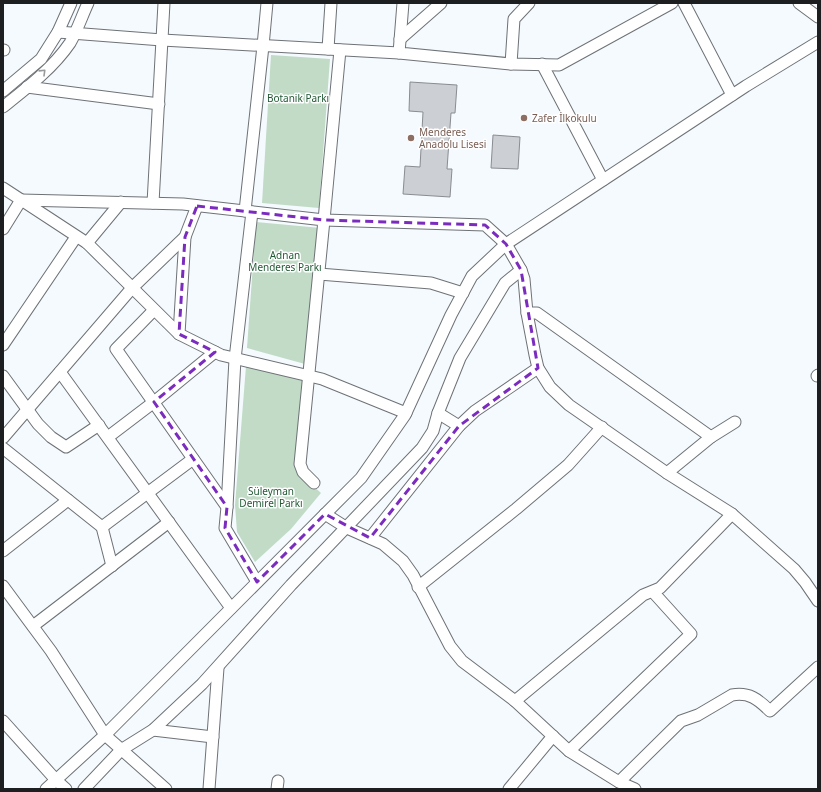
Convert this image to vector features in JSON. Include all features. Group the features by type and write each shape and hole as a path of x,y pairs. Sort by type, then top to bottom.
{"street":[{"path":"6,85 41,59 58,32 71,3"},
{"path":"3,107 58,58 70,42 88,3"},
{"path":"153,203 164,3"},
{"path":"257,582 225,528 236,359 266,3"},
{"path":"328,49 331,3"},
{"path":"399,53 403,3"},
{"path":"400,39 441,3"},
{"path":"511,64 514,19 529,3"},
{"path":"58,32 162,40 399,53 511,64 559,65 672,3"},
{"path":"684,3 732,95"},
{"path":"799,3 818,17"},
{"path":"46,789 105,735 360,478 406,413 451,316 472,276 506,244 732,95 818,42"},
{"path":"314,483 303,472 300,464 340,50"},
{"path":"542,64 603,180"},
{"path":"27,87 159,104"},
{"path":"3,188 87,243 179,334 221,355 322,379 406,413"},
{"path":"21,200 153,203 197,206 324,220 485,225 506,244 521,270 525,288 527,313 538,368 550,387 560,398 667,473 732,514 794,569 818,601"},
{"path":"3,229 21,200"},
{"path":"87,243 121,202"},
{"path":"179,334 185,238 197,206"},
{"path":"3,344 76,237"},
{"path":"3,438 132,288 185,238"},
{"path":"84,789 121,750 153,730 218,668 291,586 422,448 433,431 438,413 460,358 504,283 521,270"},
{"path":"319,274 431,283 463,293"},
{"path":"154,310 116,349 227,507"},
{"path":"527,313 537,312 711,437"},
{"path":"108,437 154,402 215,352"},
{"path":"370,538 459,426 475,411 538,368"},
{"path":"60,372 231,608"},
{"path":"3,376 38,424 46,433 66,447 99,425"},
{"path":"438,413 459,426"},
{"path":"667,473 711,437 735,422"},
{"path":"418,587 516,509 568,465 602,427"},
{"path":"3,448 102,527 112,566"},
{"path":"102,527 193,459"},
{"path":"3,551 68,500"},
{"path":"324,514 347,528 390,548 403,561 413,575 450,646 469,667 515,701 569,751 619,782 635,789"},
{"path":"515,701 642,595 660,588 732,514"},
{"path":"33,626 169,522"},
{"path":"3,586 51,651 105,735 166,789"},
{"path":"569,751 692,634 653,592"},
{"path":"619,782 681,721 710,709 732,695 745,694 751,696 770,710 818,667"},
{"path":"209,789 218,668"},
{"path":"3,721 56,780 66,789"},
{"path":"153,730 213,736"},
{"path":"509,789 554,736"}],"highlighted area":[{"path":"197,206 324,220 485,225 506,244 521,270 538,368 459,426 370,538 325,514 257,582 225,528 227,507 154,402 215,352 179,334 185,237"}],"green space":[{"name":"Botanik Parkı","path":"271,55 330,59 319,208 262,203"},
{"name":"Adnan Menderes Parkı","path":"256,222 321,228 305,364 247,348"},
{"name":"Süleyman Demirel Parkı","path":"246,366 305,381 295,469 321,493 291,529 255,562 237,532 235,505"}],"building":[{"path":"410,82 457,85 455,113 451,113 447,169 452,169 450,197 403,194 405,166 420,167 423,112 409,111"},
{"path":"493,135 520,137 518,169 491,168"}],"place":[{"name":"Zafer İlkokulu","path":"524,118"},
{"name":"Menderes Anadolu Lisesi","path":"411,138"}]}
